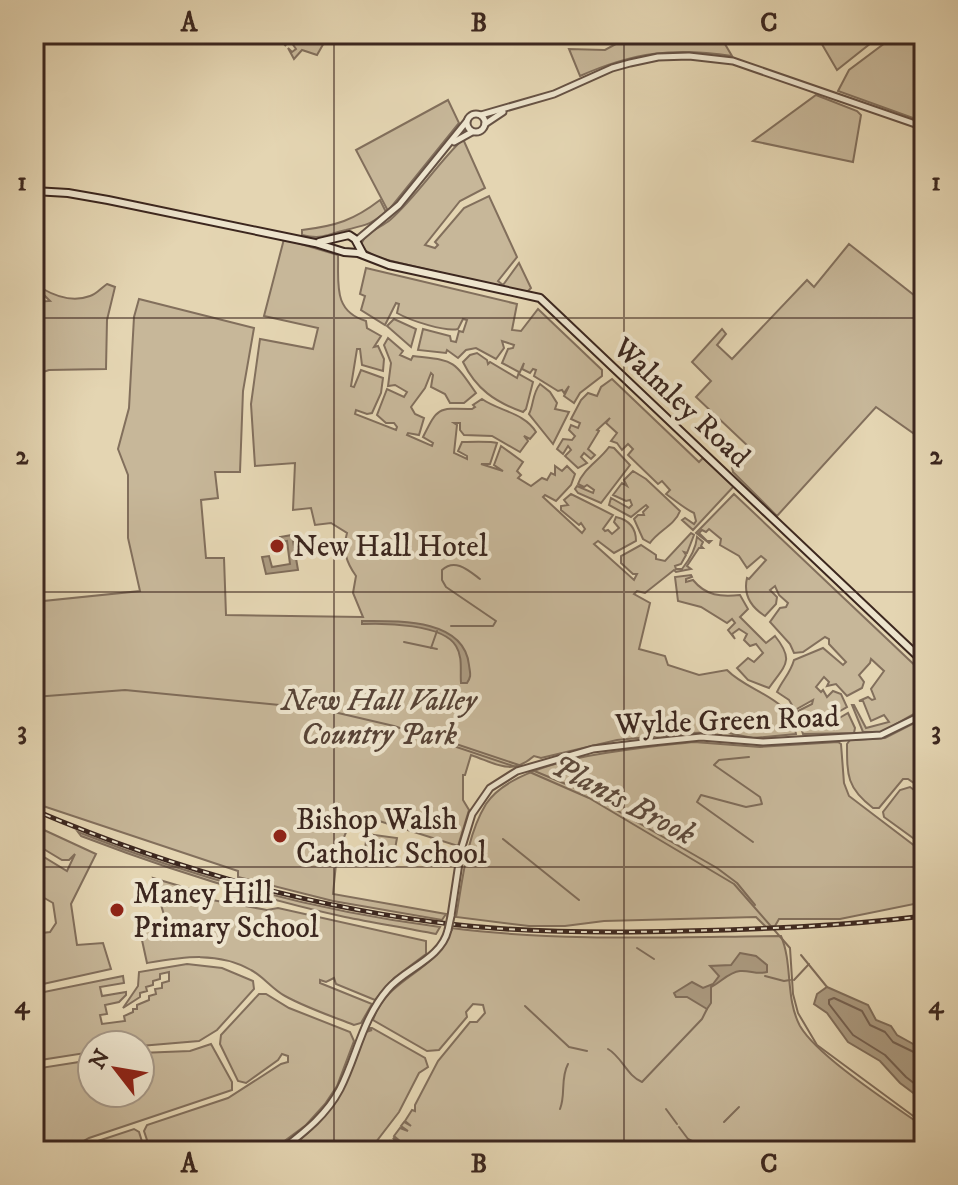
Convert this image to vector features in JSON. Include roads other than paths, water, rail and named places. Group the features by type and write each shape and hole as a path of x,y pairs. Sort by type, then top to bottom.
{"main road":[{"path":"34,191 108,200 351,252 356,243"},
{"path":"315,243 343,236 353,237 365,257"},
{"path":"341,250 338,244 343,236"},
{"name":"Walmley Road","path":"351,252 389,265 540,298 924,662"}],"street":[{"path":"356,243 399,205 472,115 507,109 554,94 630,63 658,57 689,56 733,61 924,127"},
{"path":"450,145 472,132 481,131 485,124 507,109"},
{"path":"481,115 485,124"},
{"path":"467,121 472,132"},
{"path":"343,236 370,228"},
{"name":"Wylde Green Road","path":"280,1151 316,1122 330,1105 377,1004 395,982 441,946 448,930 461,850 472,814 495,784 517,771 593,749 701,737 763,742 881,735 924,714"}],"water":[{"path":"292,535 298,570 266,574 262,557 269,556 272,567 290,564 287,541 281,542 280,537"},
{"path":"362,621 393,621 442,630 455,638 464,650 469,665 469,680 461,683 460,655 456,646 439,633 398,625 362,624"},
{"path":"740,953 756,956 767,965 767,972 740,971 729,975 711,987 711,1003 707,1009 687,997 676,997 674,993 692,982 703,988 713,984 719,976 710,966 731,965"},
{"path":"827,987 868,1005 876,1020 891,1026 897,1035 924,1050 924,1101 900,1083 880,1061 848,1042 827,1013 814,1004 817,994"}],"waterway":[{"path":"451,626 493,626 496,621 446,587 442,570 457,565 480,579"},
{"path":"431,648 437,631"},
{"path":"404,642 437,649"},
{"name":"Plants Brook","path":"34,697 125,690 321,709 394,726 519,768"},
{"path":"454,738 461,697"},
{"name":"Plants Brook","path":"453,743 522,766"},
{"path":"749,757 719,760 714,765 760,797 762,804 746,807 701,795 697,802 753,842"},
{"name":"Plants Brook","path":"525,770 589,798 734,884 790,948 793,994 798,1013 817,1045 924,1124"},
{"name":"Plants Brook","path":"532,770 585,792 717,868 737,883 755,905"},
{"path":"503,839 579,900"},
{"path":"637,948 654,959"},
{"path":"801,955 827,987"},
{"path":"794,980 809,964"},
{"path":"765,976 790,980"},
{"path":"525,1006 569,1047 587,1051"},
{"path":"608,1049 642,1082 702,1019 707,1009"},
{"path":"560,1109 568,1064"},
{"path":"724,1122 739,1107"},
{"path":"666,1109 677,1124"},
{"path":"679,1127 694,1142 692,1151"}],"railway":[{"path":"34,810 137,850 242,883 350,908 459,925 543,931 655,932 804,926 924,916"}],"place":[{"name":"New Hall Hotel","path":"277,546"},
{"name":"Bishop Walsh Catholic School","path":"280,836"},
{"name":"Maney Hill Primary School","path":"117,910"}],"park label":[{"name":"New Hall Valley Country Park","path":"379,717"}]}
